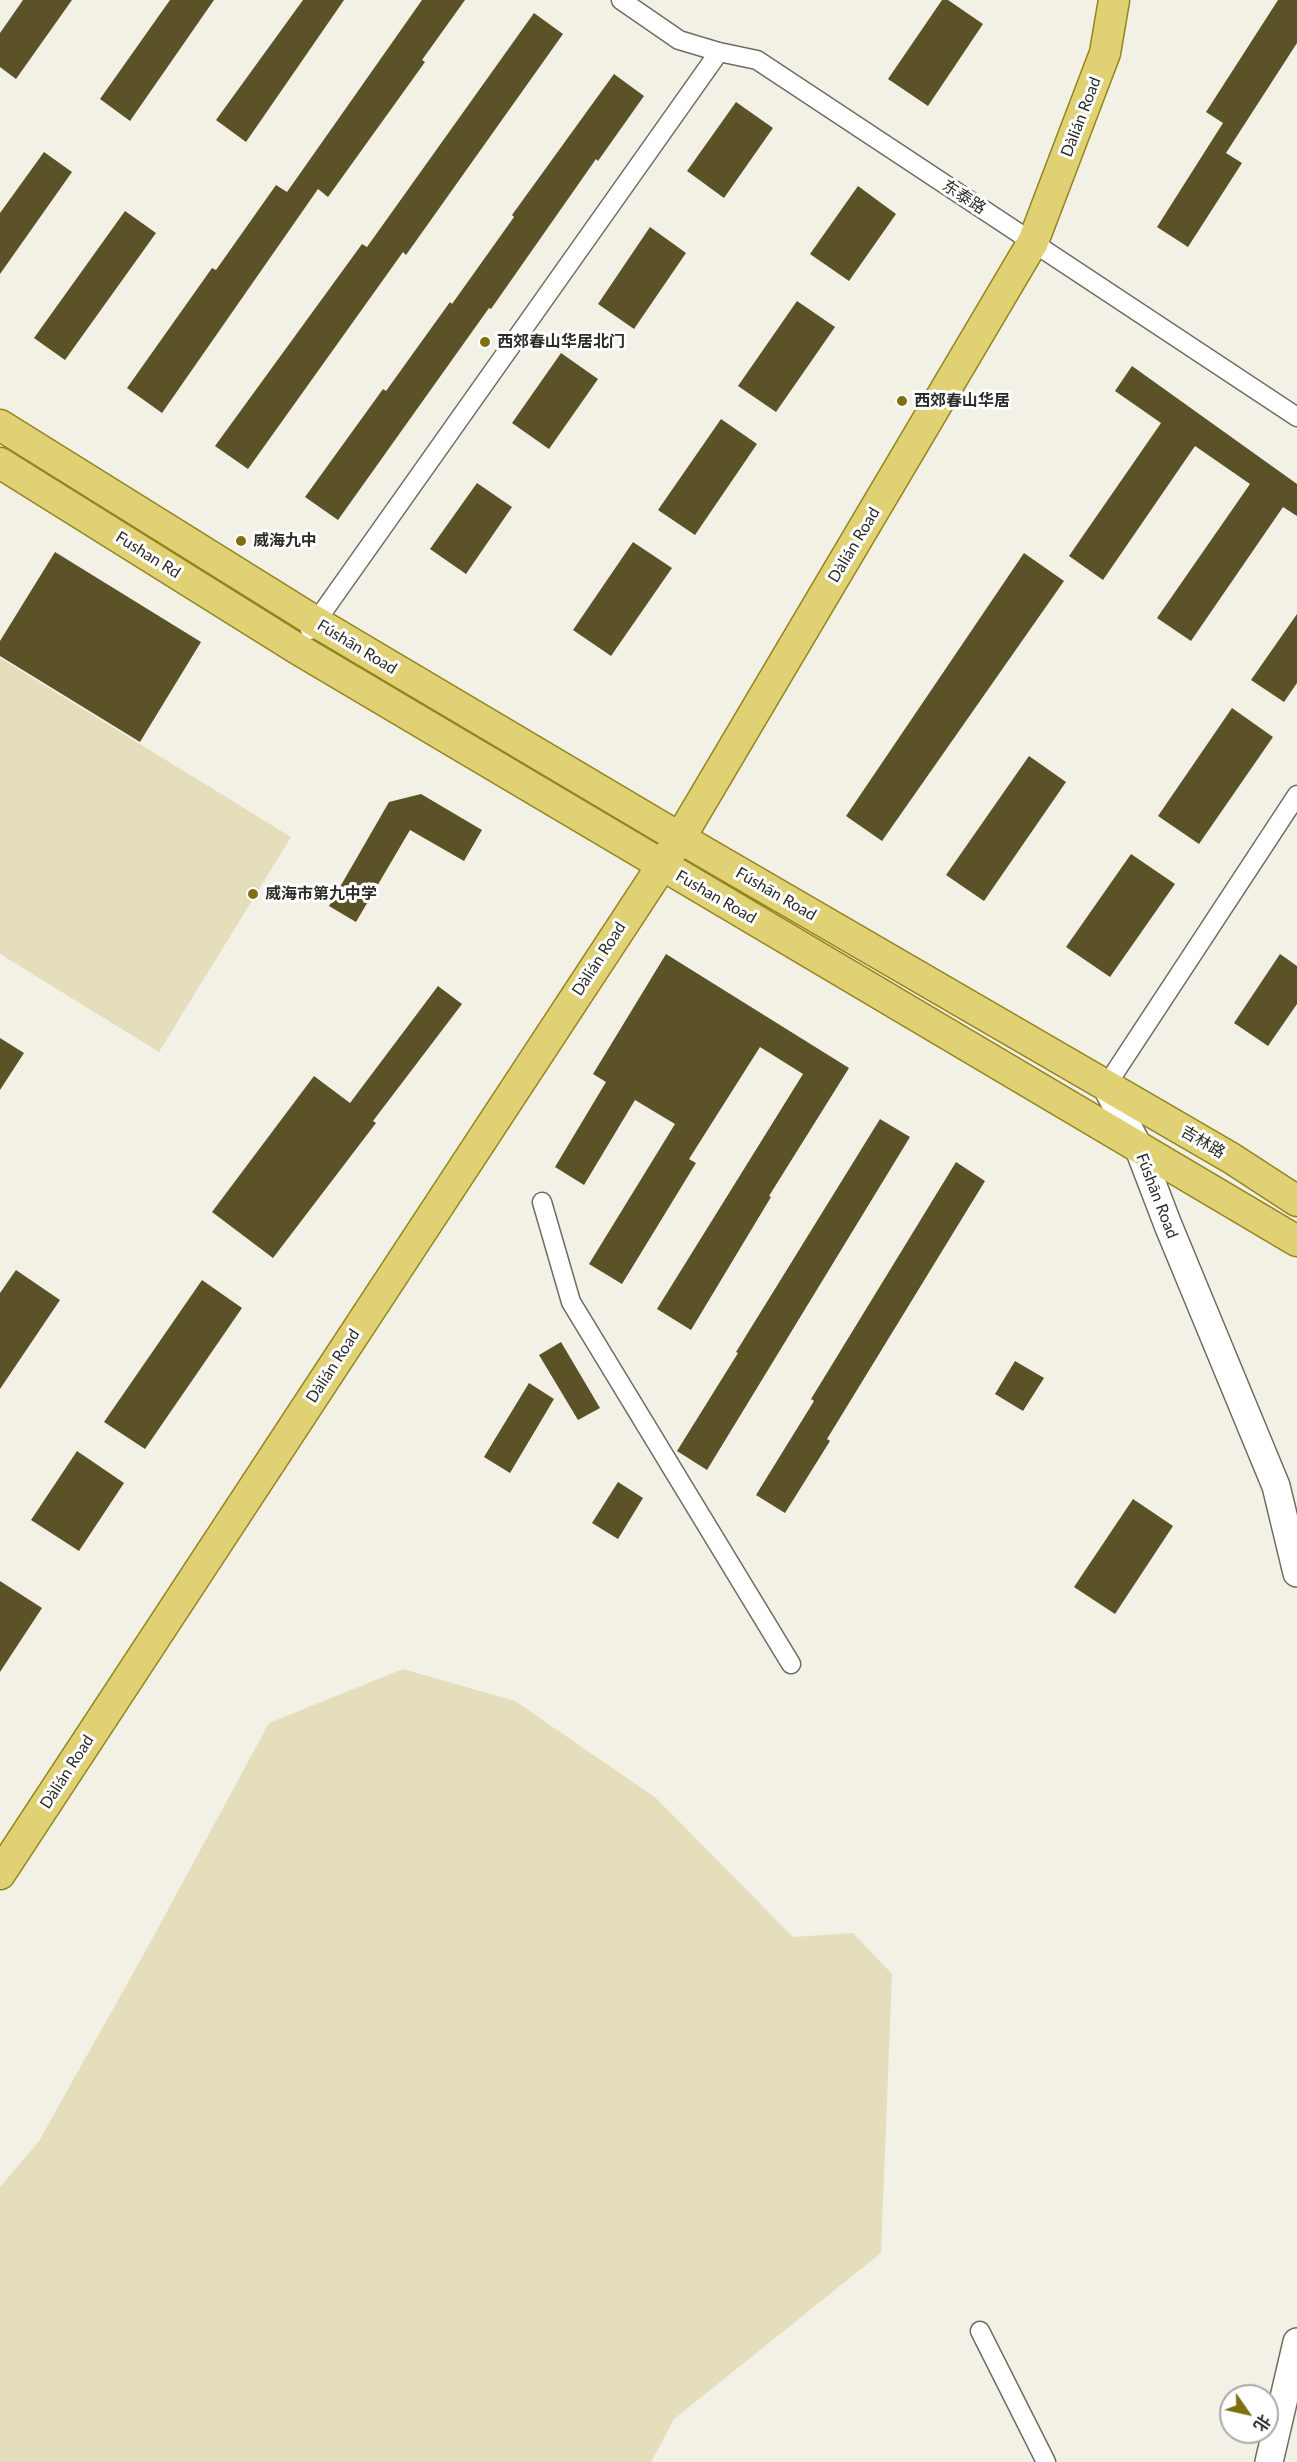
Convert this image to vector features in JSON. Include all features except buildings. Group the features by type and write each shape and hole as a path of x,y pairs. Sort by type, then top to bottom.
{"main road":[{"name":"Dàlián Road","path":"0,1875 680,838 1033,242 1105,53 1114,0"},
{"name":"Fúshān Road","path":"0,425 316,622 680,838 1106,1086 1137,1144 1276,1486 1297,1573"},
{"name":"Fushan Rd","path":"0,463 296,648"},
{"name":"Fushan Road","path":"296,648 1137,1144"},
{"name":"吉林路","path":"1106,1086 1232,1158 1297,1201"},
{"path":"1137,1144 1297,1240"},
{"path":"1269,2462 1297,2342"}],"street":[{"name":"东泰路","path":"621,0 679,40 718,52 757,60 1297,417"},
{"path":"296,648 718,52"},
{"path":"1106,1086 1297,795"},
{"path":"542,1202 571,1302 791,1664"},
{"path":"980,2331 1046,2462"}],"shaded area":[{"path":"0,658 291,837 159,1052 0,954"},
{"path":"403,1669 515,1701 656,1798 793,1937 853,1933 892,1974 881,2253 674,2419 651,2462 0,2462 0,2187 39,2141 269,1723"}],"place":[{"name":"西郊春山华居北门","path":"485,342"},
{"name":"西郊春山华居","path":"902,401"},
{"name":"威海九中","path":"241,541"},
{"name":"威海市第九中学","path":"253,894"}]}
